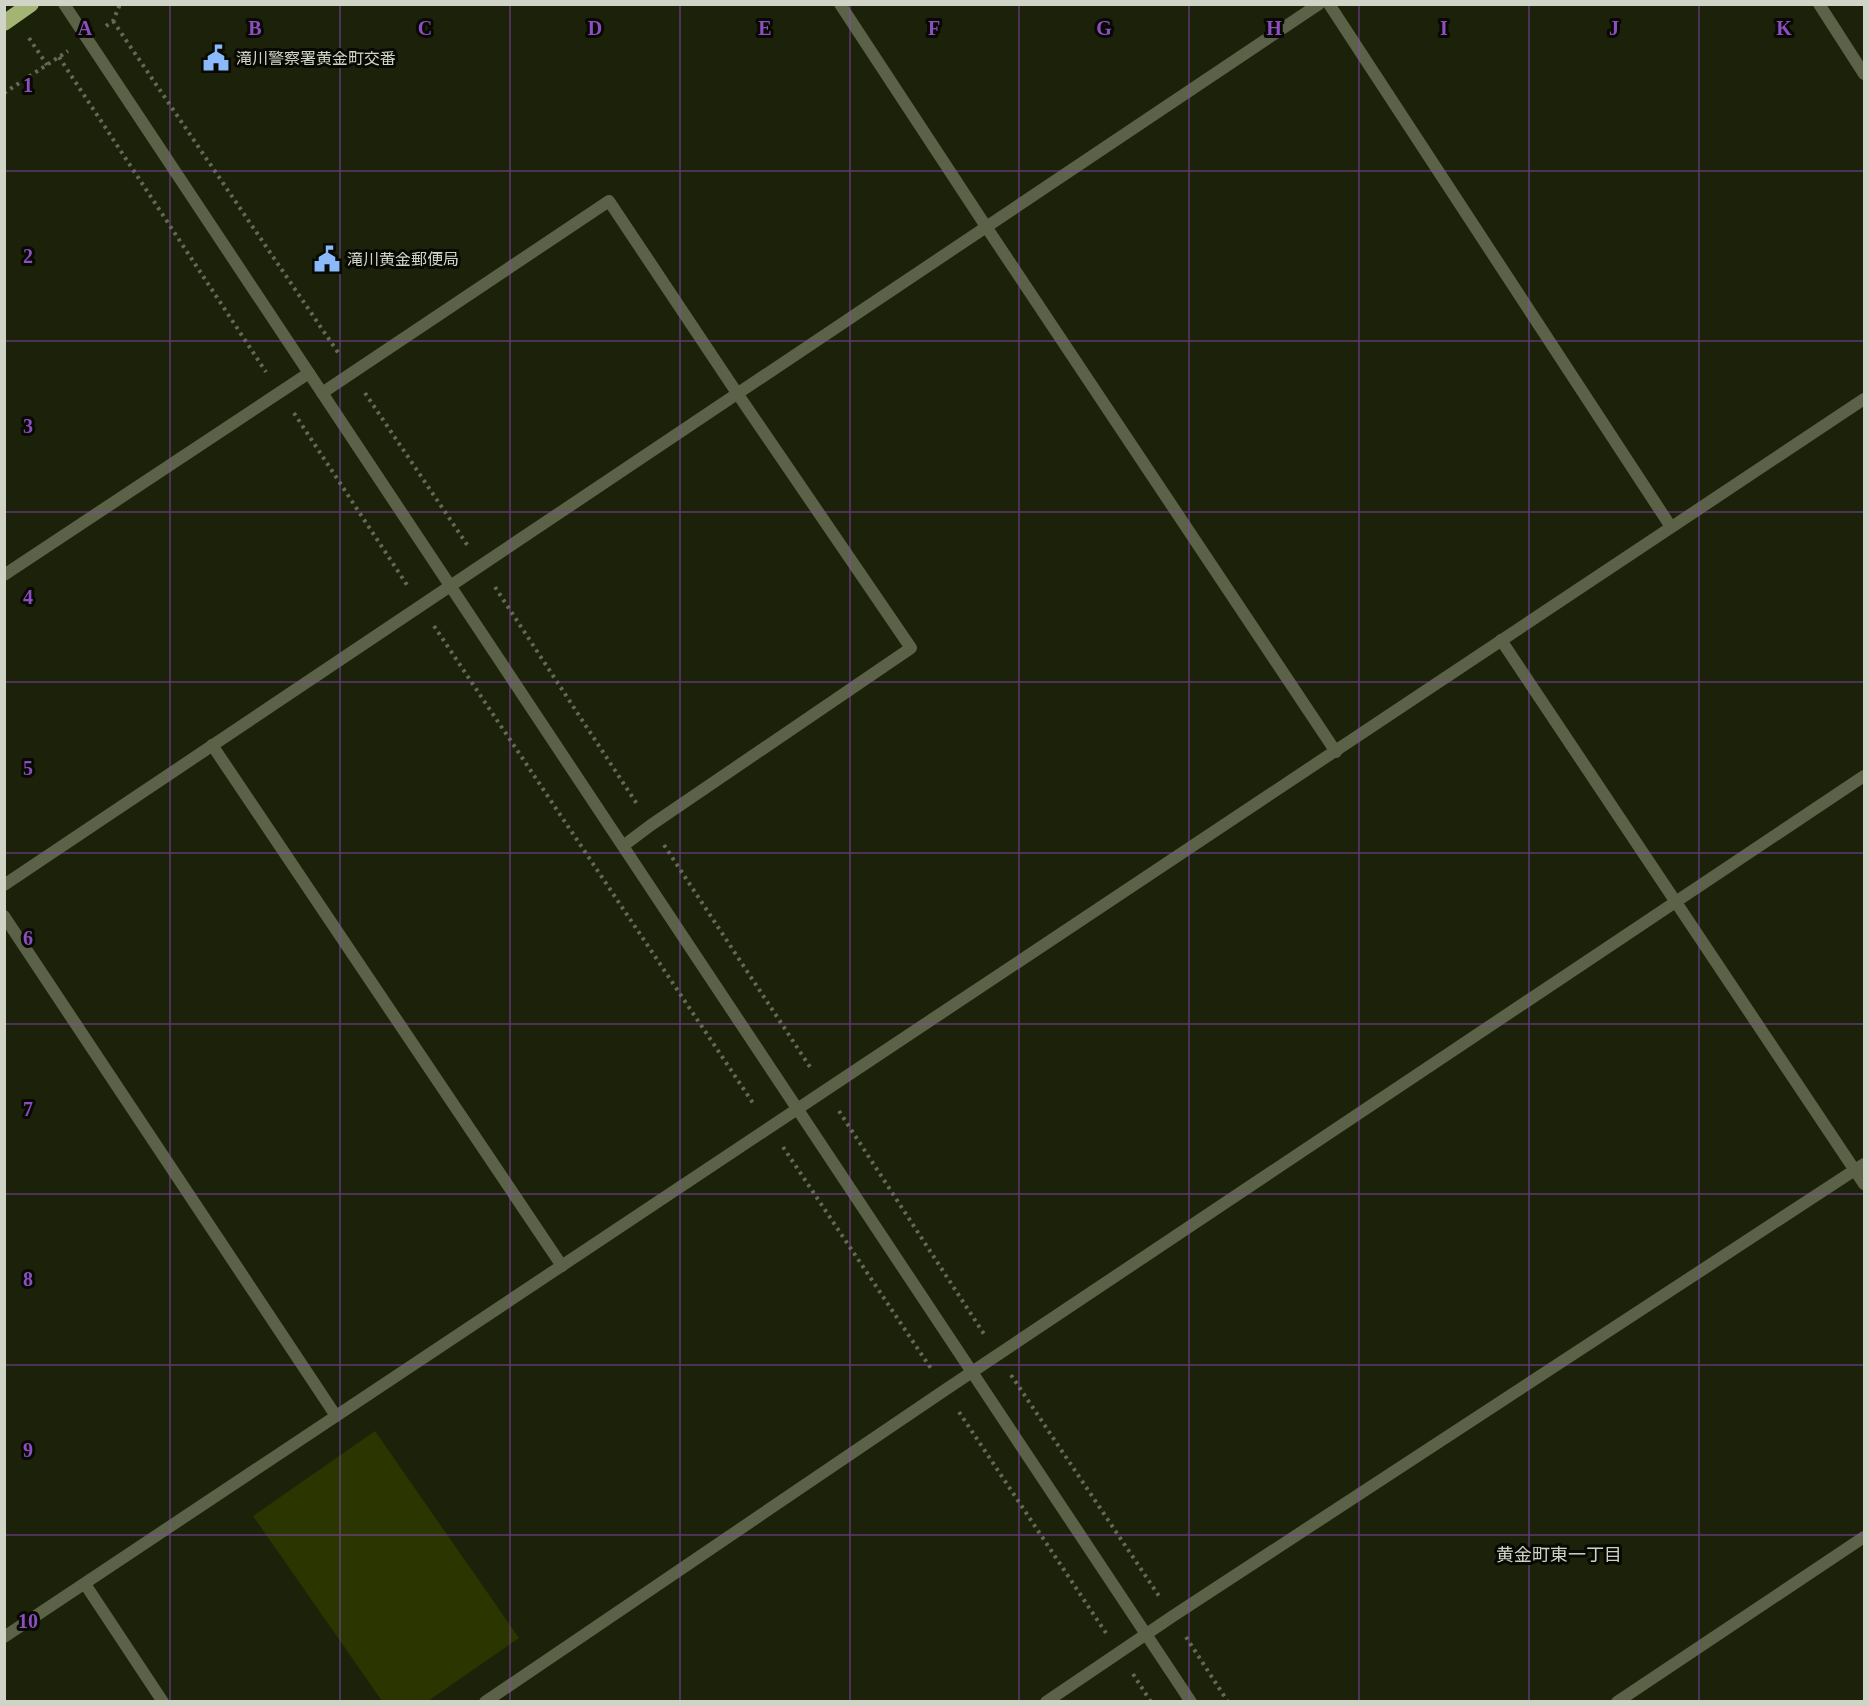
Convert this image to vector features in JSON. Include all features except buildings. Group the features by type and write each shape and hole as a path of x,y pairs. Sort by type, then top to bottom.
{"highway":[{"path":"4,23 32,4"}],"street":[{"path":"64,4 1191,1701"},
{"path":"840,4 1336,752"},
{"path":"4,885 1319,4"},
{"path":"1329,4 1671,527"},
{"path":"1819,4 1864,74"},
{"path":"321,393 609,201 911,648 623,846"},
{"path":"4,575 309,373"},
{"path":"4,1637 1864,399"},
{"path":"1501,640 1675,901 1860,1167 1864,1184"},
{"path":"212,745 562,1266"},
{"path":"485,1701 945,1390 1864,776"},
{"path":"4,916 336,1416"},
{"path":"1046,1701 1860,1167"},
{"path":"1617,1701 1864,1537"},
{"path":"85,1584 163,1701"}],"path":[{"path":"113,21 481,565 998,1355 1228,1701"},
{"path":"4,93 87,39"},
{"path":"59,57 1151,1701"}],"green space":[{"path":"375,1431 519,1638 428,1701 382,1701 253,1516"}],"place":[{"name":"滝川警察署黄金町交番","path":"216,58"},
{"name":"滝川黄金郵便局","path":"327,259"}],"district":[{"name":"黄金町東一丁目","path":"1559,1555"}]}
